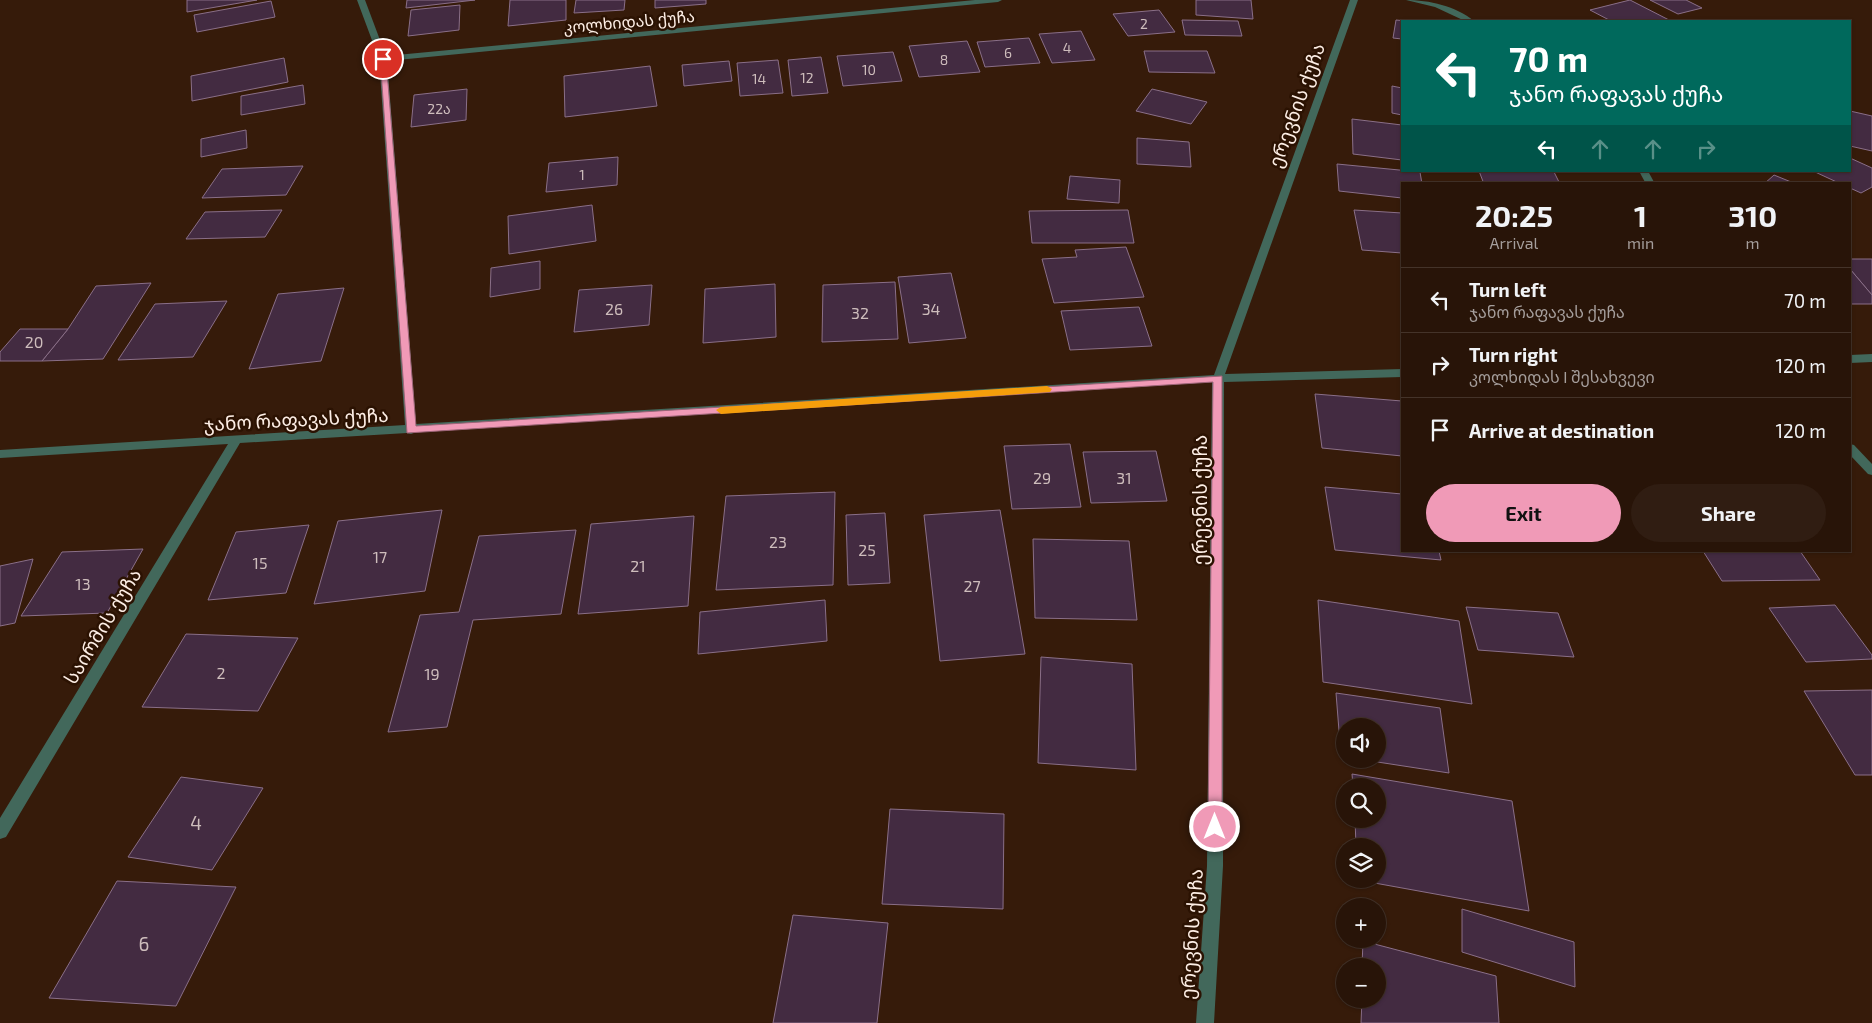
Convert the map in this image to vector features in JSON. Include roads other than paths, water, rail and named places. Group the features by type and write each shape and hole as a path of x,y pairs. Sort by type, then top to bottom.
{"street":[{"path":"361,0 383,59 411,430"},
{"name":"კოლხიდას ქუჩა","path":"383,59 998,0"},
{"name":"ერევნის ქუჩა","path":"1204,1023 1214,866 1218,378 1354,0"},
{"path":"1410,0 1437,5 1468,20"},
{"path":"1851,359 1872,358"},
{"name":"ჯანო რაფავას ქუჩა","path":"0,454 411,430 1218,378 1401,373"},
{"name":"საირმის ქუჩა","path":"0,832 236,440"},
{"path":"1851,449 1872,471"}]}
